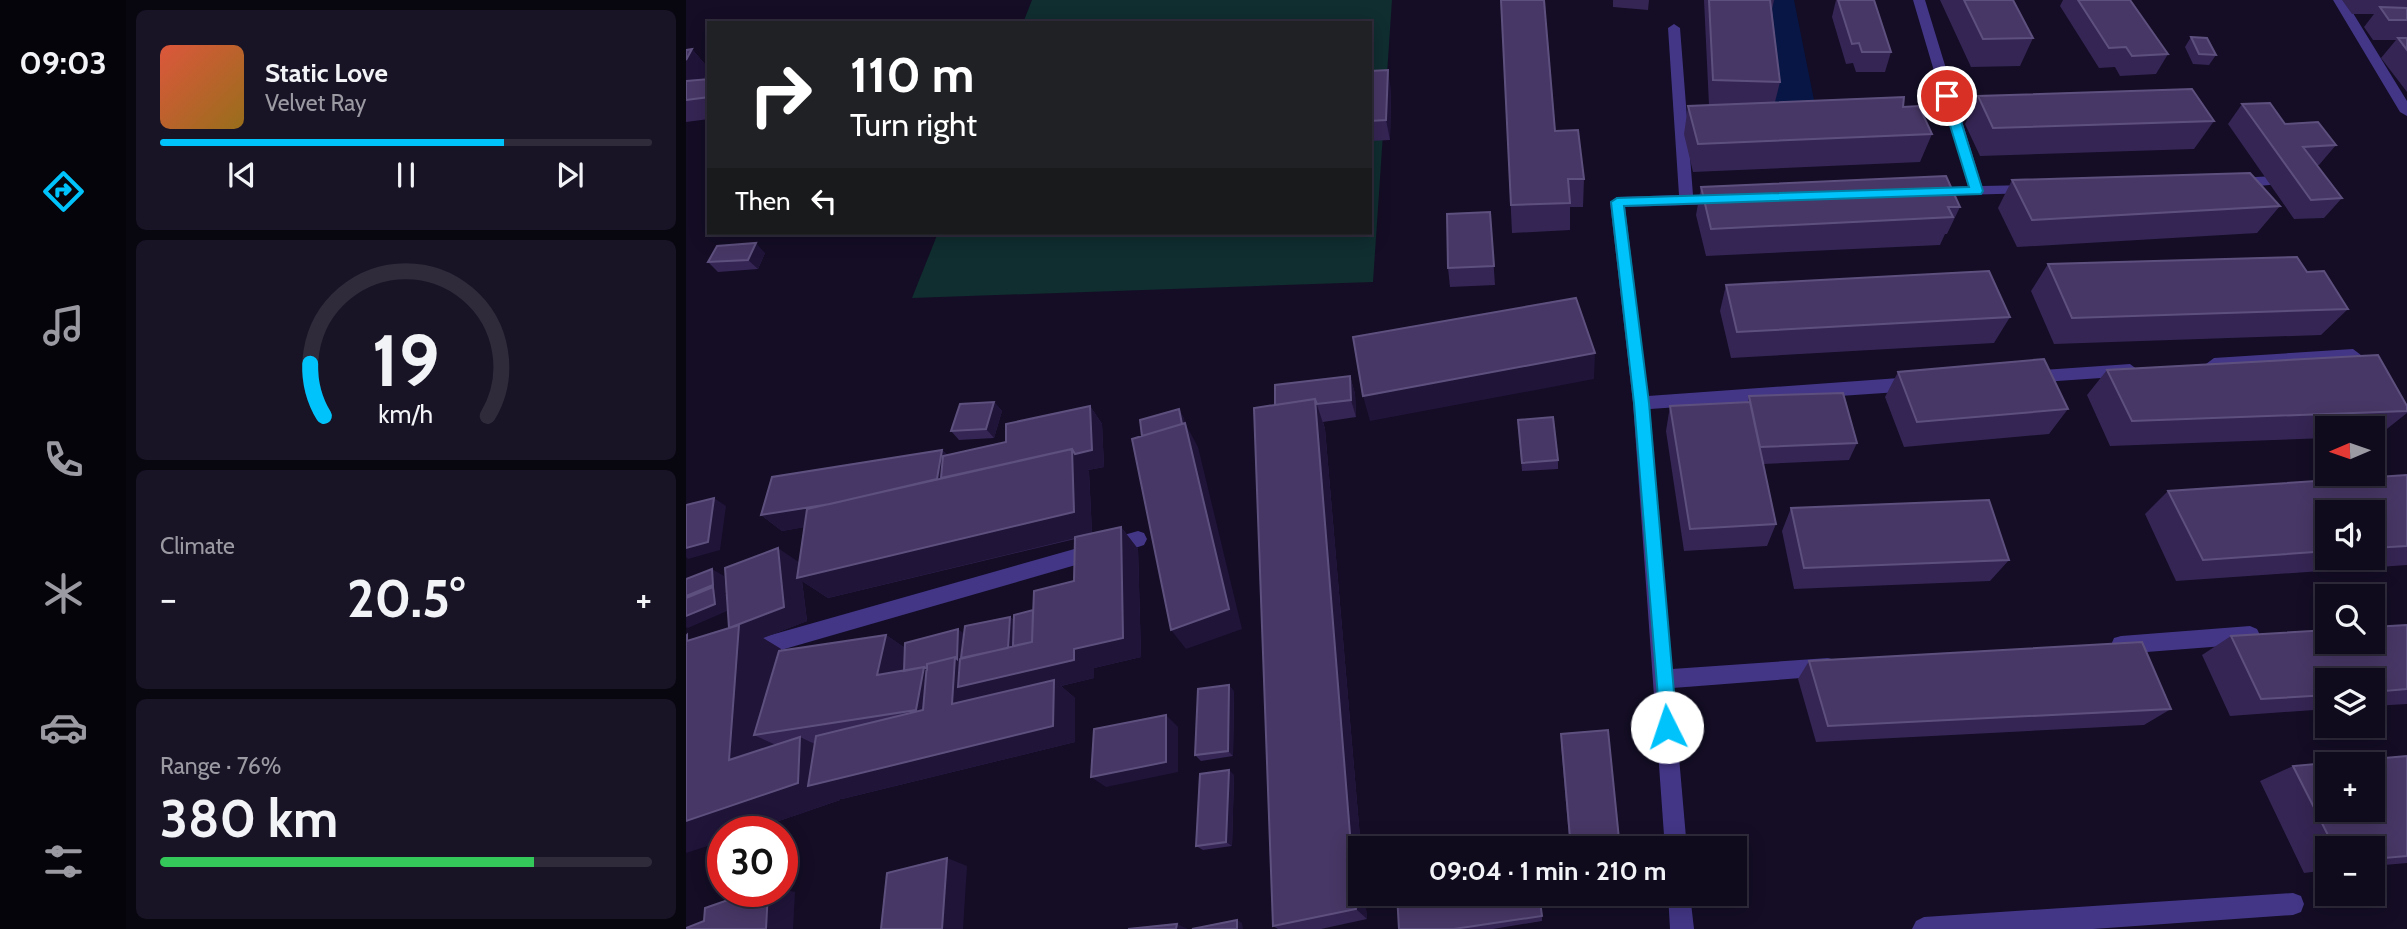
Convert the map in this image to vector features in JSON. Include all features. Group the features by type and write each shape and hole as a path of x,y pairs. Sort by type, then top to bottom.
{"street":[{"path":"1919,0 1976,191"},
{"path":"2339,0 2407,112"},
{"path":"1674,28 1686,200"},
{"path":"2222,183 2276,181"},
{"path":"1907,193 2044,189"},
{"path":"1675,836 1641,403 1617,202 1742,198"},
{"path":"2199,365 2353,355"},
{"path":"2018,377 2143,369"},
{"path":"1641,403 1934,383"},
{"path":"735,654 1138,539"},
{"path":"2106,646 2272,634"},
{"path":"1664,679 1844,665"},
{"path":"1924,929 2293,904"},
{"path":"1680,906 1682,929"}],"green space":[{"path":"1032,0 1392,0 1373,282 912,298 937,235 1372,235 1372,21 1024,21"}],"water":[{"path":"1718,0 1794,0 1818,120 1733,119"}],"building":[{"path":"1501,0 1544,0 1555,131 1578,130 1584,179 1568,179 1570,203 1511,205"},
{"path":"1709,0 1770,0 1780,82 1713,80"},
{"path":"1838,0 1874,0 1891,52 1862,52 1859,43 1852,44"},
{"path":"1964,0 2013,0 2033,38 1983,39"},
{"path":"2078,0 2130,0 2168,54 2132,56 2126,47 2109,48"},
{"path":"2380,7 2407,8 2407,20 2389,20"},
{"path":"2191,37 2207,38 2216,55 2199,54"},
{"path":"2398,38 2407,38 2407,50"},
{"path":"1388,70 1386,120 1372,121 1372,71"},
{"path":"707,79 707,97 686,100 686,81"},
{"path":"2192,89 2214,121 1993,128 1978,96"},
{"path":"1904,97 1903,107 1919,106 1932,134 1698,144 1688,106"},
{"path":"2270,103 2285,124 2318,122 2336,145 2303,147 2342,198 2311,200 2242,104"},
{"path":"2250,173 2280,206 2032,220 2012,180"},
{"path":"1946,176 1960,207 1948,207 1953,217 1711,229 1701,187"},
{"path":"1490,212 1494,266 1448,268 1447,214"},
{"path":"756,243 748,260 708,262 717,246"},
{"path":"2297,257 2307,272 2324,271 2348,309 2072,318 2048,264"},
{"path":"1989,271 2010,317 1737,332 1726,285"},
{"path":"1576,298 1595,353 1363,396 1353,337"},
{"path":"2378,355 2407,406 2407,411 2132,421 2107,370"},
{"path":"2044,359 2068,409 1917,422 1898,372"},
{"path":"1350,376 1351,400 1317,404 1315,399 1275,405 1275,385"},
{"path":"1843,393 1857,443 1760,447 1749,396"},
{"path":"1315,399 1350,836 1348,836 1348,906 1356,906 1356,909 1273,926 1254,408"},
{"path":"994,402 986,429 951,431 960,404"},
{"path":"1750,402 1776,524 1690,529 1670,406"},
{"path":"1090,406 1092,450 1075,454 1072,449 941,478 943,456 1006,442 1006,424"},
{"path":"1179,409 1182,424 1142,436 1140,420"},
{"path":"1553,417 1558,460 1522,463 1518,420"},
{"path":"1185,423 1229,609 1171,630 1132,439"},
{"path":"1072,449 1074,512 797,578 807,509"},
{"path":"942,450 937,479 830,504 761,515 772,477"},
{"path":"2407,475 2407,546 2385,547 2385,500 2315,500 2315,552 2203,560 2168,491 2315,481 2315,486 2385,486 2385,476"},
{"path":"714,498 708,542 686,548 686,505"},
{"path":"1989,500 2009,560 1804,568 1791,508"},
{"path":"1121,527 1123,638 1074,649 1074,660 958,687 960,659 1032,642 1034,591 1074,581 1075,537"},
{"path":"778,548 784,607 729,628 725,568"},
{"path":"712,569 713,585 686,596 686,579"},
{"path":"713,587 715,604 686,616 686,598"},
{"path":"1033,610 1032,642 1013,646 1014,615"},
{"path":"1010,617 1008,648 961,658 965,626"},
{"path":"739,625 729,760 800,737 798,783 686,821 686,636 687,641"},
{"path":"2407,625 2407,689 2385,691 2385,668 2315,668 2315,696 2261,699 2231,636 2315,631 2315,654 2385,654 2385,626"},
{"path":"958,629 957,659 955,657 927,664 927,669 924,667 904,671 905,643"},
{"path":"886,635 877,675 924,667 916,710 754,735 779,651"},
{"path":"2142,642 2171,709 1828,726 1809,661"},
{"path":"955,657 952,704 1054,680 1053,726 808,786 816,736 923,710 927,664"},
{"path":"1229,685 1228,751 1195,755 1198,689"},
{"path":"1166,715 1166,762 1091,777 1094,729"},
{"path":"1608,730 1619,836 1570,836 1561,734"},
{"path":"2407,756 2407,856 2385,858 2385,836 2328,836 2321,822 2385,822 2385,758"},
{"path":"2315,764 2315,809 2293,766"},
{"path":"1229,770 1226,842 1196,846 1200,774"},
{"path":"947,858 942,929 881,929 887,873"},
{"path":"1398,906 1541,906 1542,916 1454,929 1399,929"},
{"path":"767,907 766,929 686,929 704,921 705,908"},
{"path":"1237,920 1237,929 1192,929"},
{"path":"1177,924 1176,929 1128,929"}],"route":[{"path":"1667,727 1641,403 1617,202 1976,191 1947,96"}]}
